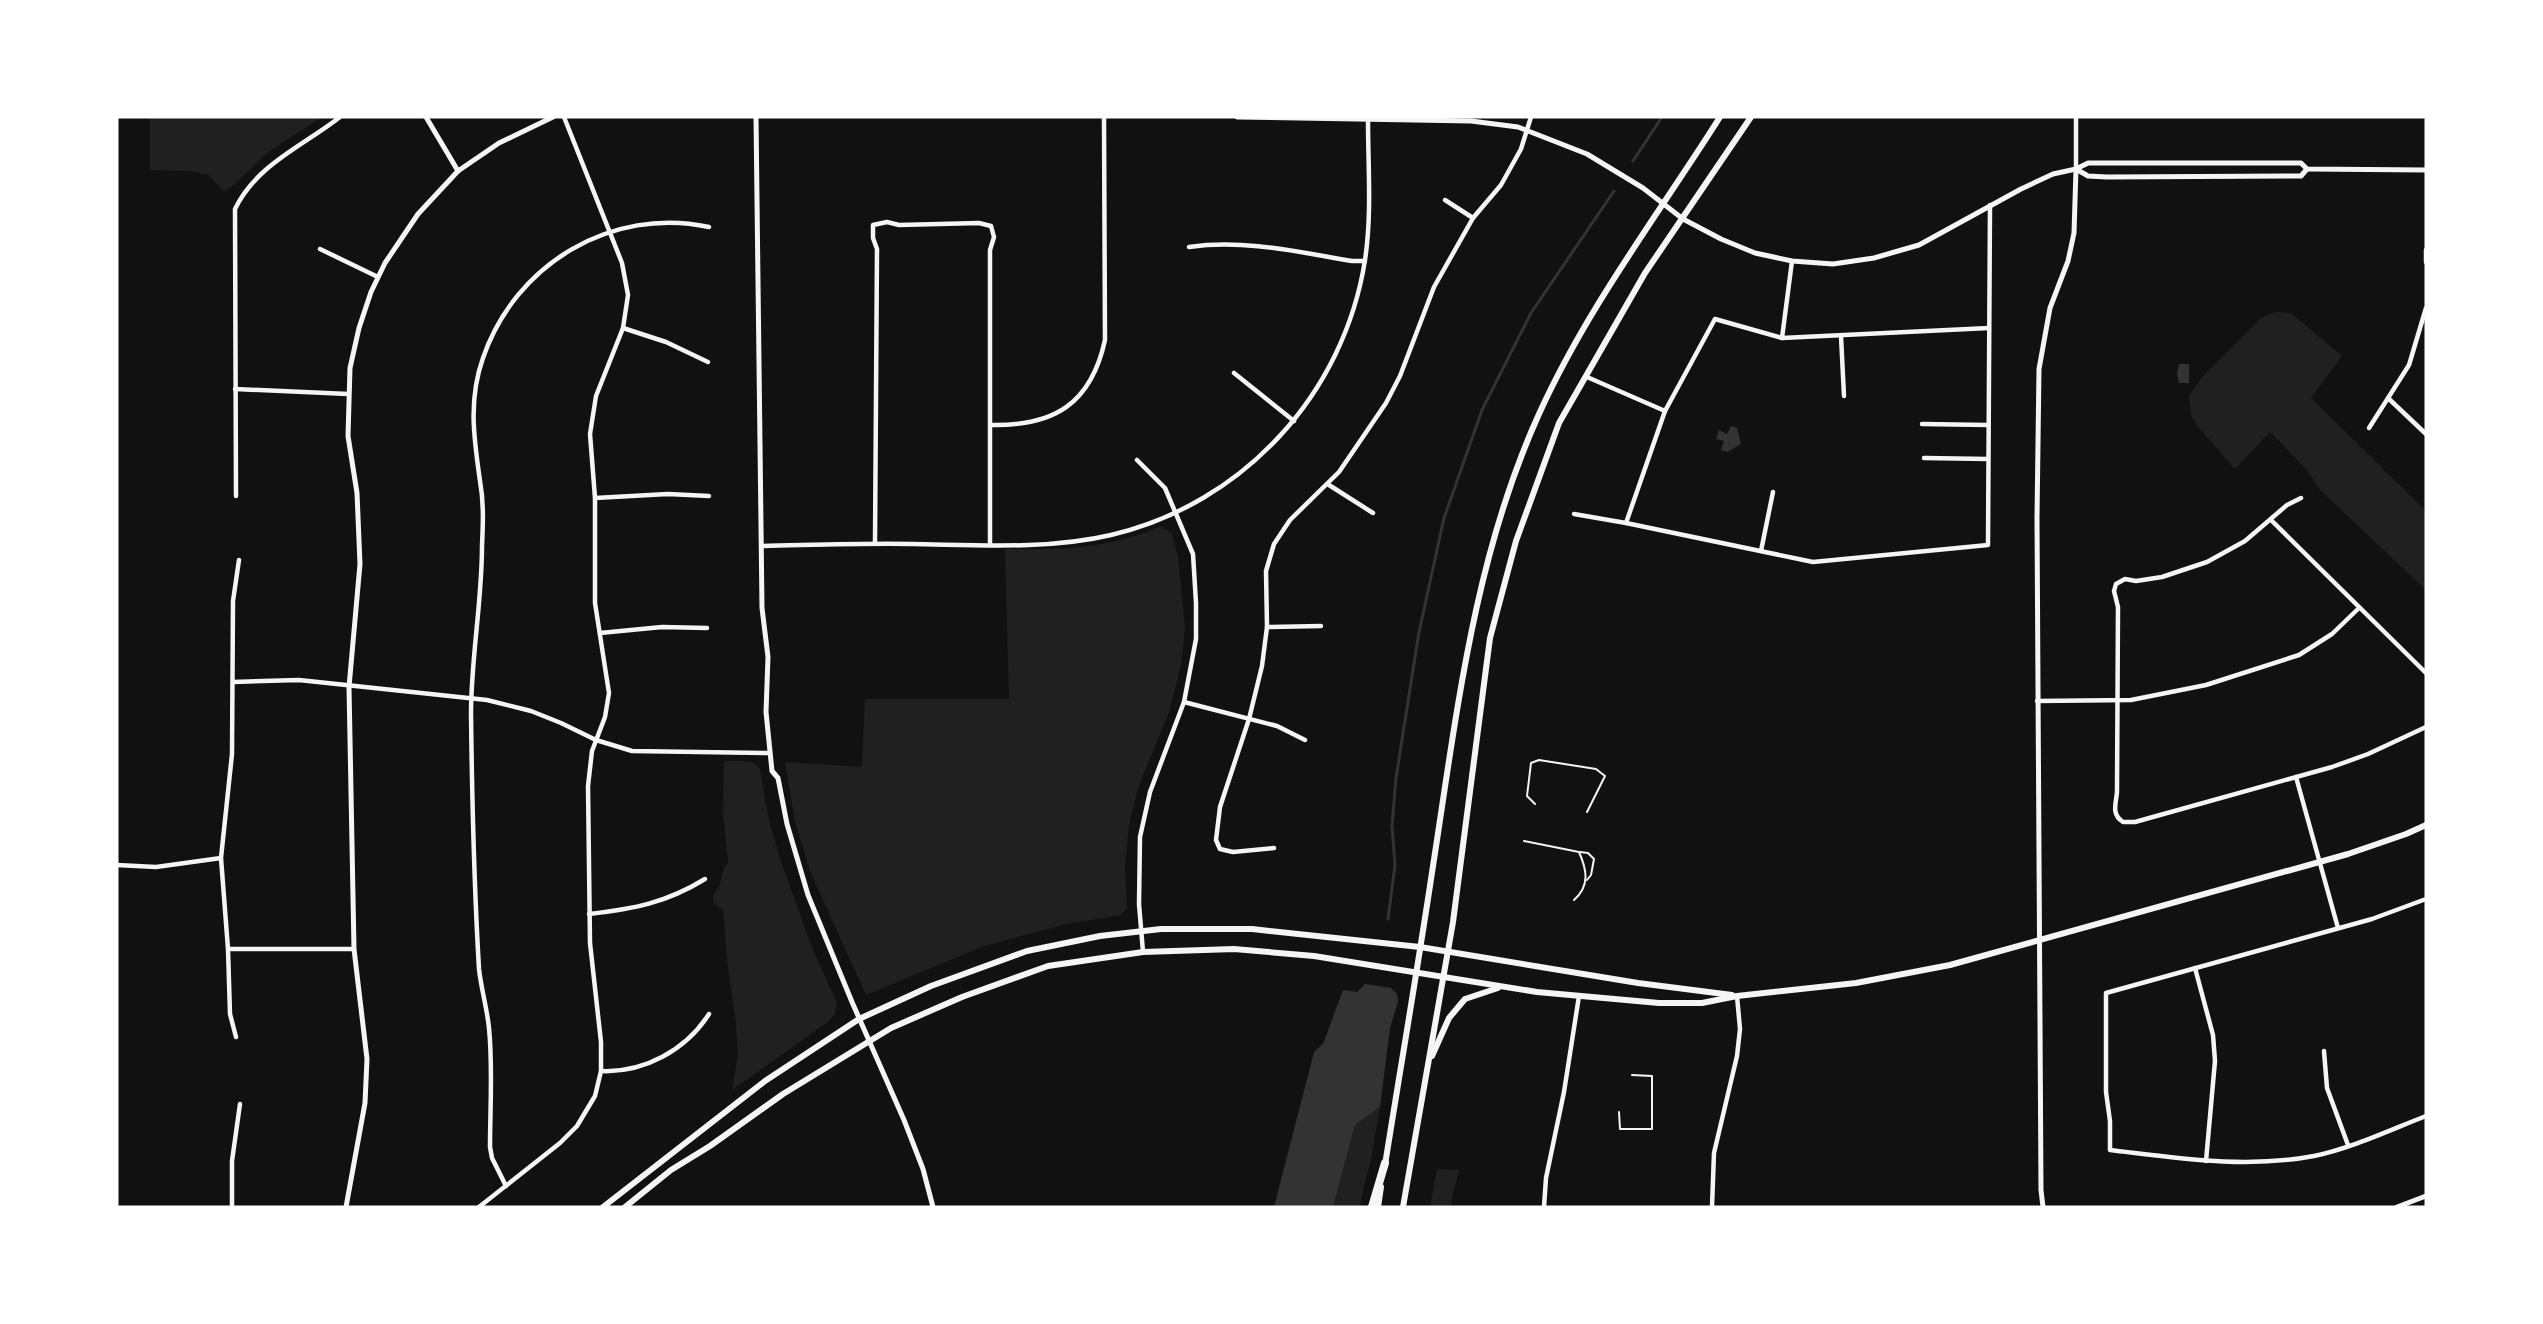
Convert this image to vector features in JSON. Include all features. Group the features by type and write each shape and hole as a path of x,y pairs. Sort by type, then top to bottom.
{"highway":[{"path":"1372,1207 1385,1163"}],"main road":[{"path":"1378,1207 1467,649 1502,508 1539,415 1607,287 1664,206 1720,117"},
{"path":"1403,1207 1448,951 1490,638 1531,495 1559,423 1645,273 1750,117"},
{"path":"625,1207 671,1170 711,1146 774,1099 869,1041 933,1009 1048,966 1143,952 1223,949 1274,952 1443,976 1498,987 1659,1003 1702,1003 1737,996 1806,990 1950,965 2321,862 2406,834 2426,825"},
{"path":"603,1207 765,1081 859,1019 931,986 1027,951 1100,936 1161,929 1252,929 1420,947 1737,996"},
{"path":"1428,1064 1449,1018 1465,999 1498,987"}],"street":[{"path":"236,496 235,209 247,190 263,172 286,152 340,117"},
{"path":"426,117 458,171"},
{"path":"346,1207 366,1088 366,1043 354,949 349,687 359,592 360,546 357,493 348,435 348,394 359,328 378,277 418,214 458,171 499,143 553,117"},
{"path":"479,1207 560,1143 577,1126 595,1096 602,1071 590,943 588,786 592,751 605,717 609,693 595,603 595,498 590,434 593,409 623,328 627,306 627,284 610,231 564,117"},
{"path":"756,117 762,608 768,657 766,712 772,771 778,778 787,825 808,896 904,1120 923,1169 933,1207"},
{"path":"992,425 1024,425 1053,415 1080,394 1098,364 1105,340 1104,117"},
{"path":"1237,117 1471,121 1528,130 1574,147 1643,188 1683,219 1755,253 1792,261 1833,264 1885,255 1919,245 1990,205 2053,174 2076,169 2088,163 2301,163 2307,169 2426,169"},
{"path":"1274,848 1233,852 1220,849 1216,840 1220,807 1249,719 1262,666 1267,627 1266,571 1274,544 1290,520 1329,485 1386,403 1400,376 1434,287 1473,218 1501,185 1521,149 1531,117"},
{"path":"2043,1207 2040,1178 2037,701 2039,369 2050,309 2068,261 2074,233 2076,117"},
{"path":"763,546 876,543 1054,543 1110,535 1198,502 1243,472 1294,422 1315,392 1337,353 1357,297 1365,261 1368,231 1368,118"},
{"path":"2076,169 2088,176 2107,177 2301,176 2307,169"},
{"path":"1444,200 1473,218"},
{"path":"1574,514 1813,562 1988,545 1990,205"},
{"path":"506,1186 492,1158 490,1147 489,1031 479,972 471,698 482,587 483,504 472,416 475,388 481,361 502,317 530,281 562,254 610,231 663,221 687,222 710,227"},
{"path":"876,543 877,249 873,238 873,225 887,222 898,225 979,222 991,226 994,237 990,250 992,425 990,544"},
{"path":"1189,247 1212,243 1265,246 1352,261 1365,261"},
{"path":"320,249 378,277"},
{"path":"2426,250 2426,262"},
{"path":"1782,338 1792,261"},
{"path":"2369,428 2409,365 2426,308"},
{"path":"1626,523 1665,411 1715,319 1782,338 1989,328"},
{"path":"623,328 666,342 708,362"},
{"path":"1841,336 1844,396"},
{"path":"1234,373 1294,422"},
{"path":"1587,377 1665,411"},
{"path":"235,389 348,394"},
{"path":"2389,399 2426,434"},
{"path":"1922,424 1988,425"},
{"path":"1924,458 1988,459"},
{"path":"1137,460 1165,488 1193,554 1196,603 1196,639 1184,702 1150,792 1140,837 1139,904 1143,952"},
{"path":"1329,485 1373,513"},
{"path":"1761,551 1773,492"},
{"path":"595,498 668,494 709,496"},
{"path":"2301,498 2292,501 2232,549 2200,565 2162,577 2118,581 2114,591 2118,607 2115,810 2117,817 2122,822 2135,822 2296,777 2368,754 2426,727"},
{"path":"2271,520 2426,673"},
{"path":"236,1037 230,1014 221,858 232,754 233,601 238,560"},
{"path":"2037,701 2118,700 2149,697 2194,687 2287,660 2321,642 2359,608"},
{"path":"1267,627 1321,626"},
{"path":"600,633 662,627 707,628"},
{"path":"233,682 299,680 471,698 531,711 596,740 620,748 655,753 770,753"},
{"path":"1184,702 1277,726 1305,740"},
{"path":"2296,777 2338,928"},
{"path":"117,865 156,867 221,858"},
{"path":"589,914 633,909 653,904 675,896 705,879"},
{"path":"2426,899 2338,928 2106,993 2106,1092 2110,1121 2110,1150 2206,1161 2268,1162 2315,1155 2426,1116"},
{"path":"228,949 354,949"},
{"path":"2195,968 2210,1022 2215,1061 2206,1161"},
{"path":"1544,1207 1546,1178 1564,1092 1579,996"},
{"path":"1712,1207 1714,1153 1737,1056 1740,1029 1737,996"},
{"path":"602,1071 630,1071 660,1059 692,1034 709,1014"},
{"path":"2324,1051 2327,1088 2348,1145"},
{"path":"232,1207 233,1149 240,1104"},
{"path":"2397,1207 2426,1197"}],"lane":[{"path":"1535,804 1527,796 1531,763 1539,760 1596,769 1605,776 1587,812"},
{"path":"1524,841 1587,853 1594,859 1591,875 1582,892 1574,900"},
{"path":"1579,852 1587,880"},
{"path":"1619,1112 1620,1129 1652,1129 1653,1076 1632,1075"}],"shaded area":[{"path":"150,117 322,117 267,153 224,192 209,175 189,171 150,170"},
{"path":"2275,312 2291,313 2342,356 2311,398 2426,511 2426,590 2319,489 2307,470 2270,432 2235,469 2198,427 2191,415 2189,395 2204,375 2261,318"},
{"path":"2179,364 2189,364 2189,383 2179,383 2177,374"},
{"path":"1731,426 1737,428 1741,444 1727,452 1721,450 1724,441 1716,439 1719,430 1727,434"},
{"path":"1161,526 1172,534 1178,557 1185,627 1181,666 1169,712 1138,788 1129,825 1125,867 1127,908 1121,915 1066,924 984,946 866,995 810,871 795,822 785,762 862,767 865,699 1009,699 1005,549 1066,548 1104,544 1142,534"},
{"path":"724,761 749,762 760,769 768,816 780,859 815,955 837,1002 835,1014 828,1022 732,1090 738,1055 736,1023 723,910 714,904 713,895 719,887 723,870 728,862 723,812"},
{"path":"1365,984 1391,988 1397,994 1398,1002 1390,1028 1380,1107 1355,1125 1333,1207 1274,1207 1314,1052 1323,1044 1343,990 1357,992"},
{"path":"1380,1107 1371,1159 1359,1207 1333,1207 1355,1125"},
{"path":"1437,1169 1459,1170 1450,1207 1430,1207"}],"waterway":[{"path":"1633,161 1662,117"},
{"path":"1388,919 1395,865 1392,826 1396,778 1419,632 1444,518 1482,410 1531,313 1614,191"}]}
